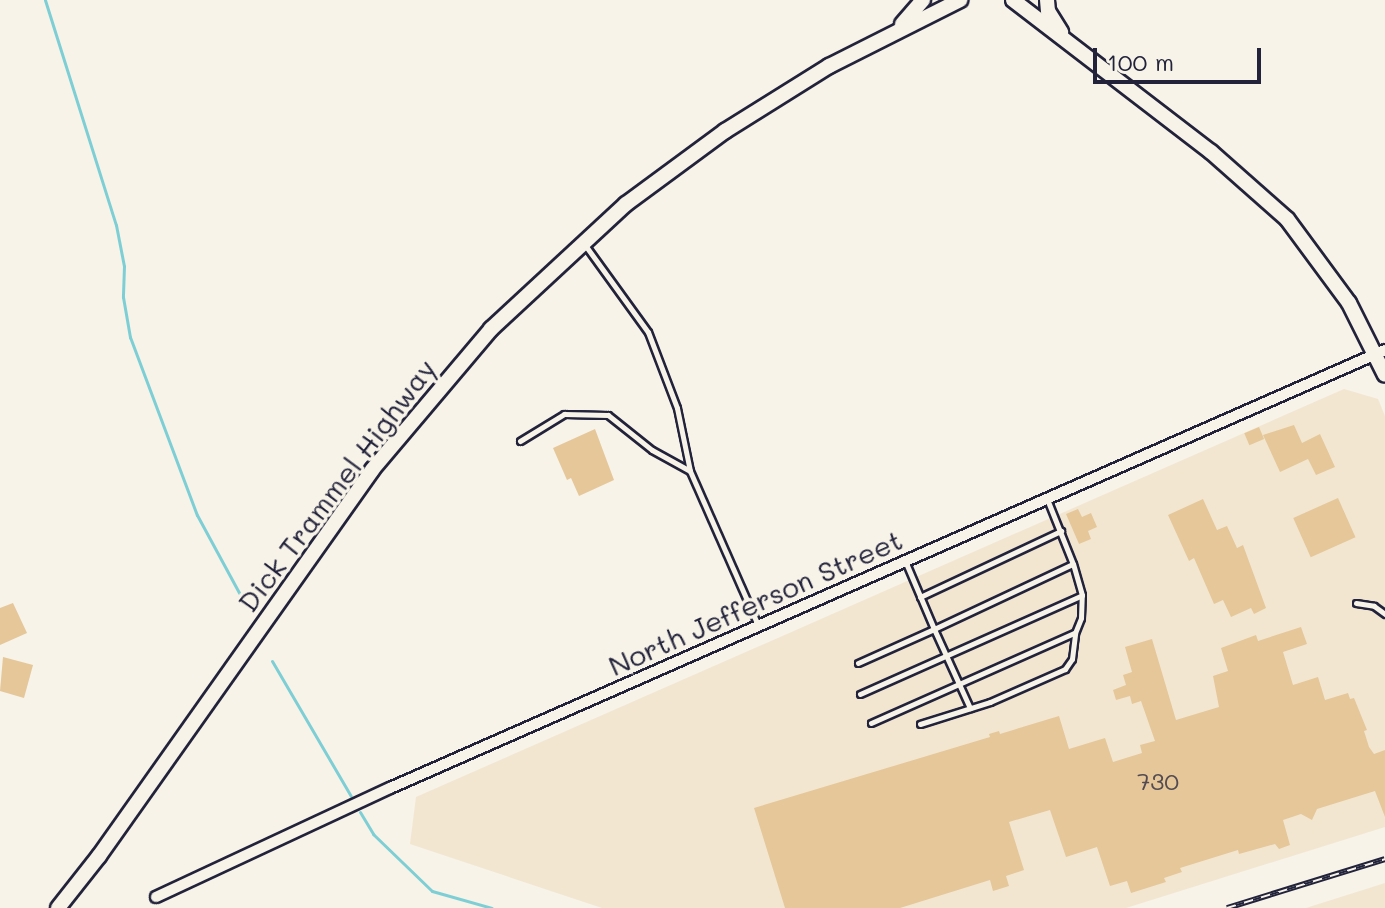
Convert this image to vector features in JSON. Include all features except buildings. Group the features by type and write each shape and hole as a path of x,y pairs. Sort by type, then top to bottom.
{"main road":[{"path":"898,28 923,0"},
{"name":"Dick Trammel Highway","path":"58,908 99,856 410,421 491,329 583,241 725,131 816,73 898,28 960,0"},
{"path":"1013,0 1251,184 1287,219 1349,303 1380,352 1385,375"},
{"path":"1047,0 1048,11 1065,39"}],"street":[{"name":"North Jefferson Street","path":"156,897 390,788 1380,352"}],"lane":[{"path":"583,241 648,332 677,408 690,471 758,626"},
{"path":"520,441 564,414 608,415 652,450 690,471"},
{"path":"920,724 970,708 1065,669 1072,659 1075,633 1081,618 1082,595 1047,499"},
{"path":"920,597 1061,531"},
{"path":"905,562 970,708"},
{"path":"858,663 1073,564"},
{"path":"860,694 1082,595"},
{"path":"1356,603 1374,606 1385,614"},
{"path":"871,723 1075,633"}],"shaded area":[{"path":"1344,389 1378,399 1385,416 1385,827 1126,908 602,908 410,844 416,797"},
{"path":"1385,883 1385,908 1306,908"}],"waterway":[{"path":"45,0 116,225 124,266 123,297 130,337 197,515 244,602"},
{"path":"272,661 351,796"},
{"path":"360,812 373,834 432,891 492,908"}],"railway":[{"path":"1227,908 1385,859"}]}
